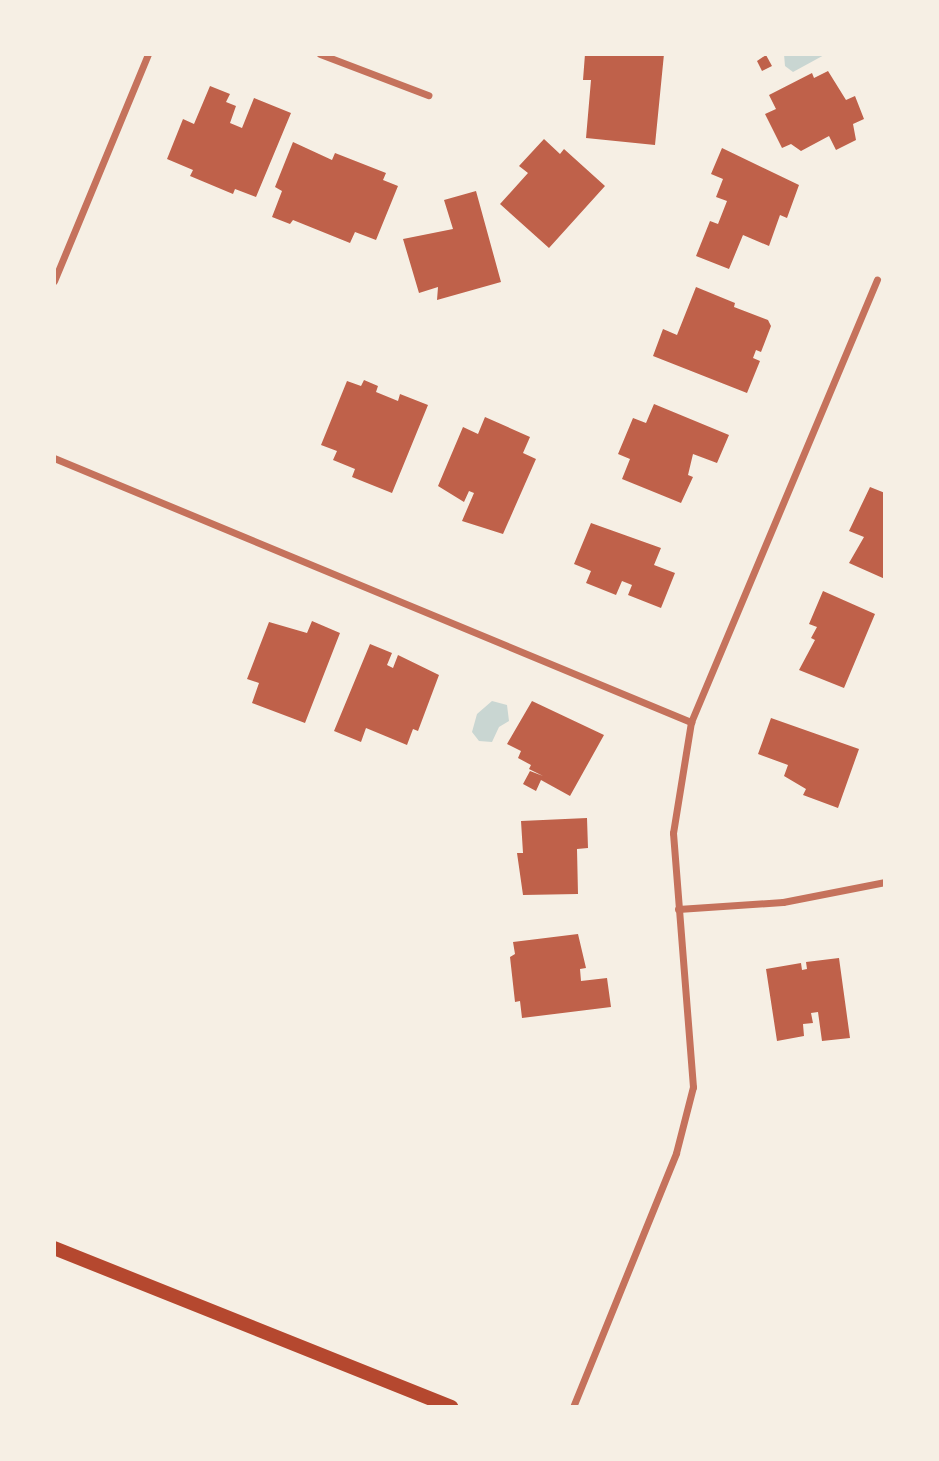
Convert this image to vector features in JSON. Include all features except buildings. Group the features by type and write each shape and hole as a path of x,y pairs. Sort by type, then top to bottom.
{"main road":[{"path":"54,1248 451,1407"}],"street":[{"path":"54,281 148,54"},
{"path":"320,54 428,95"},
{"path":"573,1407 687,1118 694,1057 678,909 673,833 691,722 877,280"},
{"path":"54,458 691,722"},
{"path":"678,909 771,904 885,882"}],"shaded area":[{"path":"784,54 826,54 793,72 785,66"},
{"path":"492,701 507,705 509,721 499,727 492,742 479,741 472,732 477,714"}]}
